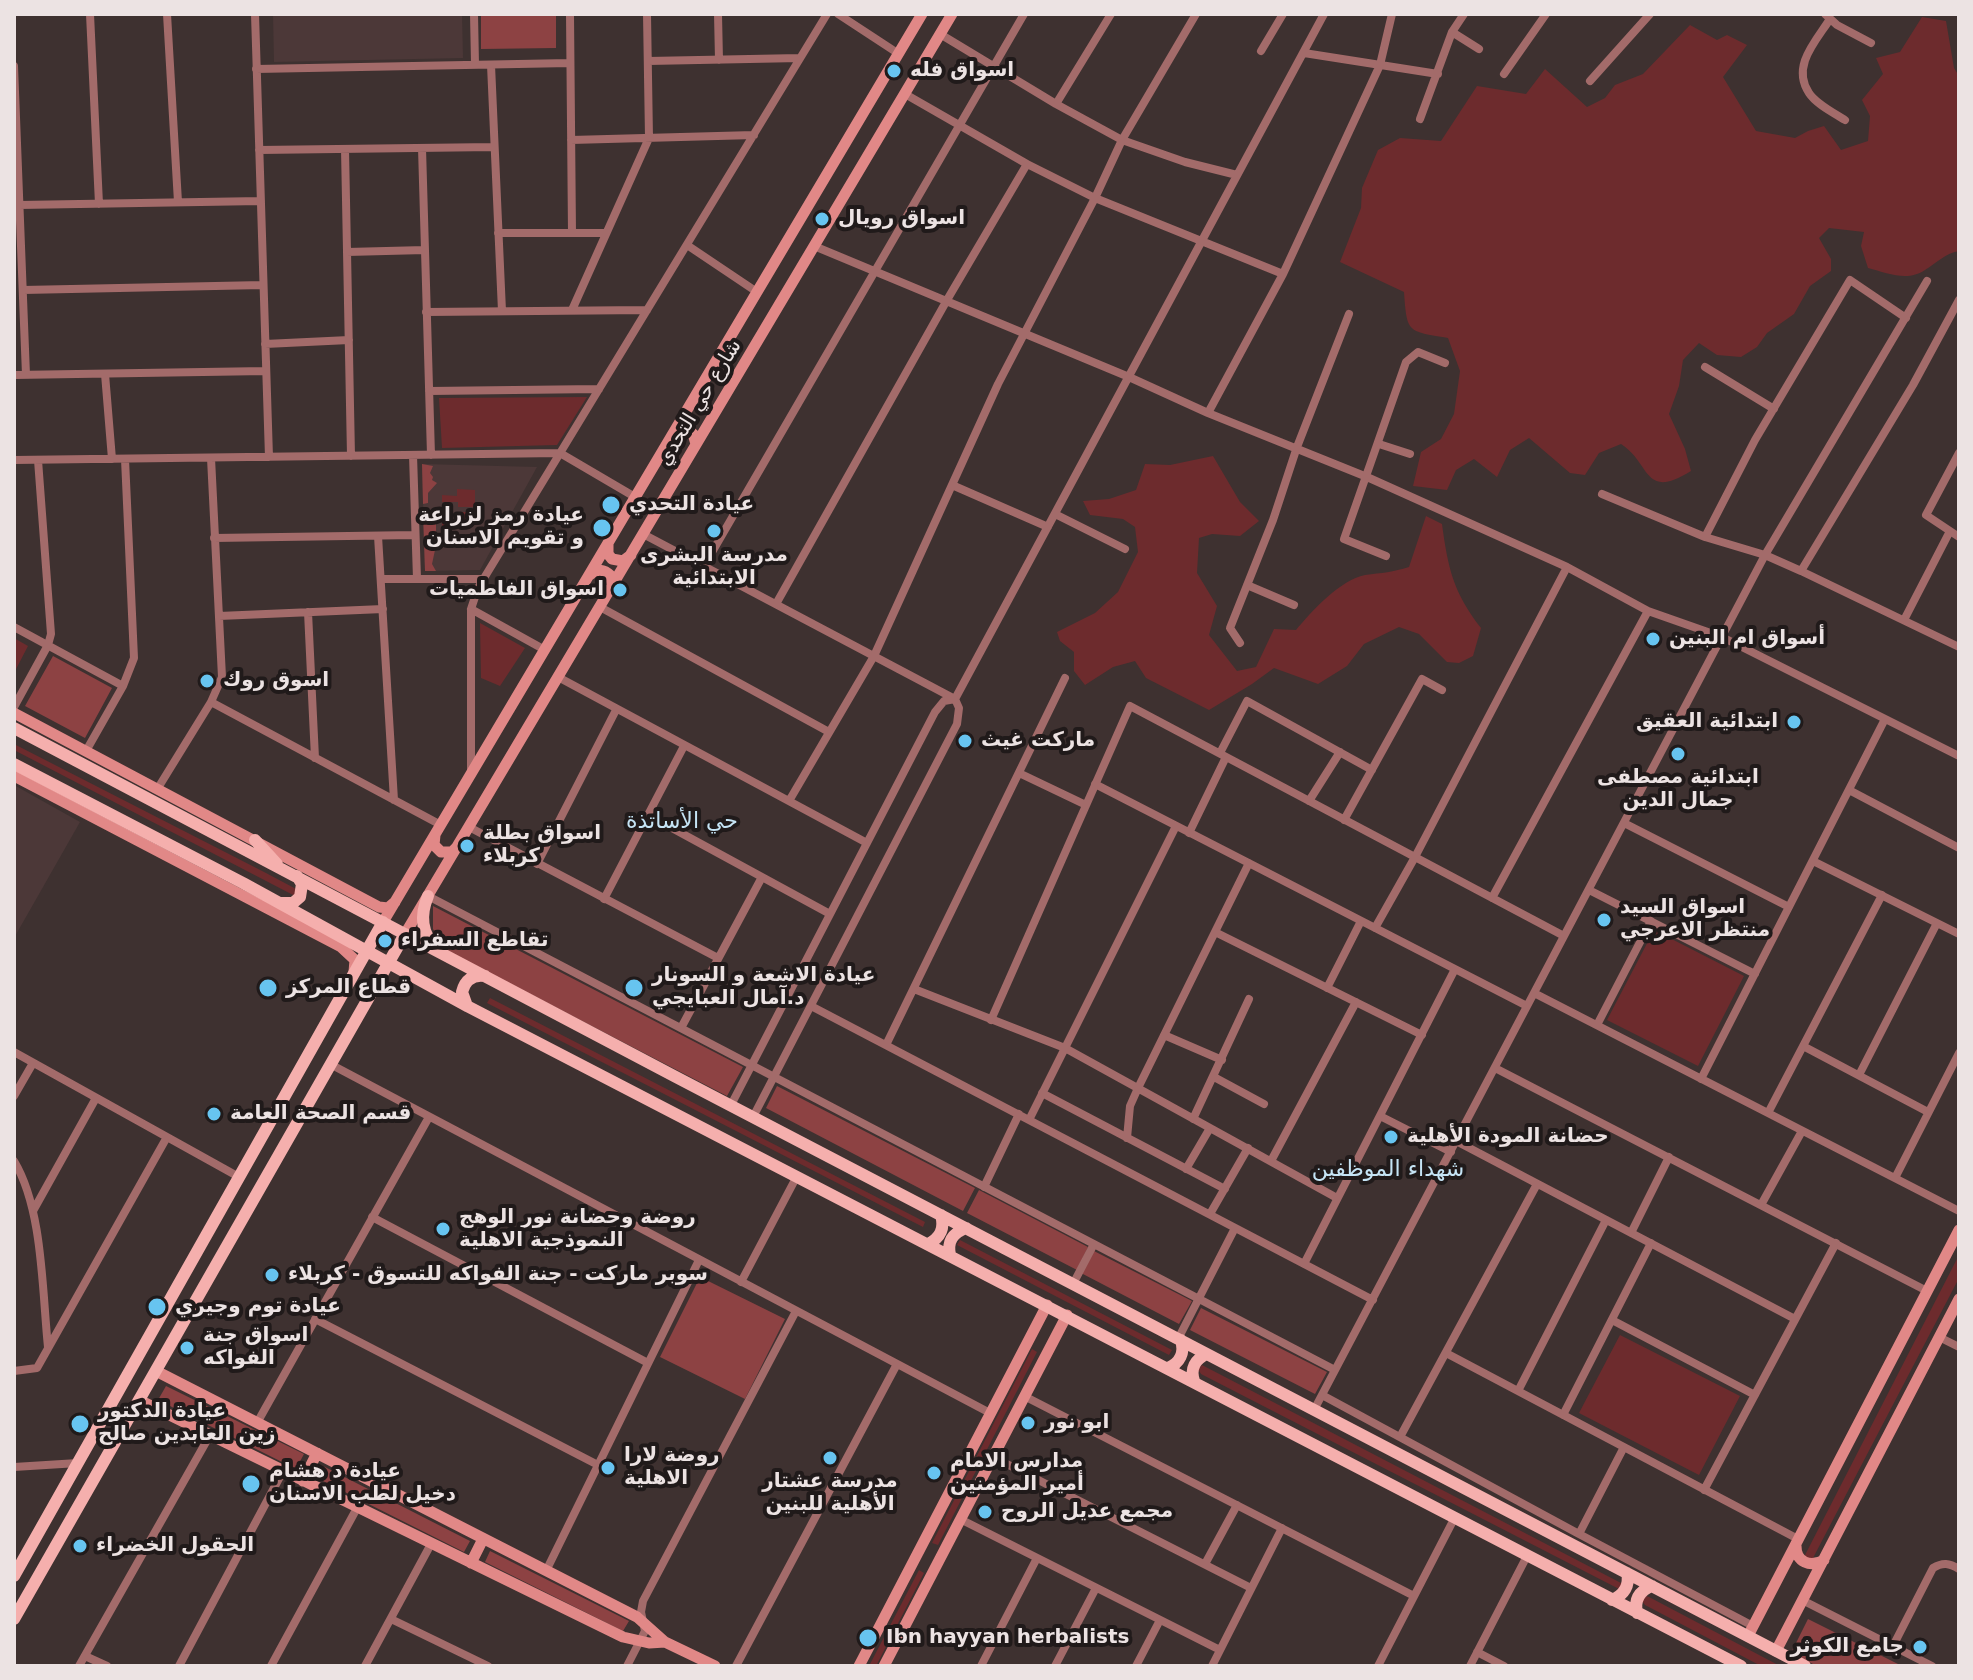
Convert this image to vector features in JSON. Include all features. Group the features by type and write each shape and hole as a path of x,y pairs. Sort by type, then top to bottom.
{"main road":[{"name":"شارع حي التحدي","path":"383,922 922,14"},
{"name":"شارع حي التحدي","path":"405,934 952,14"},
{"path":"702,387 702,397 706,403 713,405 723,402"},
{"path":"673,434 687,429 695,437 696,444"},
{"path":"608,543 608,554 612,559 623,561 631,554"},
{"path":"589,575 598,570 605,571 611,576 612,586"},
{"path":"14,713 379,907 388,908 395,902"},
{"path":"14,728 1627,1573 1750,1631 1776,1651 1805,1666"},
{"path":"14,764 240,888 347,951 356,962 354,973"},
{"path":"14,776 240,888 280,903 467,1006 1741,1666"},
{"path":"438,830 433,841 438,851 448,853 457,847"},
{"path":"255,840 302,884 300,897 289,904 280,903"},
{"path":"428,896 422,914 424,928 430,943 441,953"},
{"path":"14,1576 19,1558 78,1463 383,922"},
{"path":"14,1619 405,934"},
{"path":"467,1006 462,997 463,986 470,978 485,976"},
{"path":"288,1089 298,1102 309,1101"},
{"path":"273,1117 284,1115 295,1127"},
{"path":"928,1244 940,1234 943,1225 941,1215"},
{"path":"210,1227 220,1239 230,1239"},
{"path":"950,1255 952,1237 966,1228"},
{"path":"1750,1631 1959,1230"},
{"path":"195,1255 205,1254 215,1266"},
{"path":"1776,1651 1939,1337 1956,1314 1959,1299"},
{"path":"859,1666 1047,1305"},
{"path":"884,1666 1067,1315"},
{"path":"1168,1368 1179,1359 1183,1350 1180,1340"},
{"path":"1026,1346 1040,1344 1044,1357"},
{"path":"1194,1381 1193,1367 1198,1359 1207,1354"},
{"path":"156,1371 644,1622 665,1642 715,1666"},
{"path":"139,1400 623,1637 640,1642 665,1642"},
{"path":"303,1481 317,1453"},
{"path":"471,1563 483,1539"},
{"path":"925,1540 930,1549 944,1551"},
{"path":"1797,1542 1797,1554 1806,1564 1824,1560"},
{"path":"912,1564 922,1563 932,1574"},
{"path":"1612,1600 1621,1596 1627,1588 1627,1573"},
{"path":"1637,1613 1637,1598 1643,1590 1652,1586"}],"street":[{"path":"90,14 99,204"},
{"path":"167,14 178,202"},
{"path":"255,14 269,457"},
{"path":"474,14 475,64"},
{"path":"570,14 572,233"},
{"path":"572,310 649,138 647,14"},
{"path":"718,14 719,60"},
{"path":"471,774 471,609 484,579 827,14"},
{"path":"838,14 899,54"},
{"path":"704,566 1024,14"},
{"path":"1056,104 1111,14"},
{"path":"789,801 874,656 998,384 1122,140 1196,14"},
{"path":"1261,51 1283,14"},
{"path":"955,699 1324,14"},
{"path":"1208,413 1283,274 1380,65 1392,14"},
{"path":"1420,119 1452,32 1464,14"},
{"path":"1504,74 1546,14"},
{"path":"1590,81 1650,14"},
{"path":"1845,120 1809,94 1801,69 1828,16 1871,43"},
{"path":"1452,32 1479,49"},
{"path":"940,34 1122,140 1185,162 1237,175"},
{"path":"1304,53 1438,74"},
{"path":"648,61 800,58"},
{"path":"256,69 570,63"},
{"path":"491,65 502,311"},
{"path":"14,66 26,375"},
{"path":"905,94 1027,164 1095,198 1283,274"},
{"path":"571,140 754,135"},
{"path":"259,150 494,147"},
{"path":"422,148 431,455"},
{"path":"345,149 351,456"},
{"path":"776,604 1027,164"},
{"path":"19,205 261,201"},
{"path":"498,233 606,233"},
{"path":"687,245 757,292"},
{"path":"814,246 1367,477 1567,567 1648,611 1722,637 1959,756"},
{"path":"347,252 425,250"},
{"path":"1705,537 1774,409 1850,280 1906,318"},
{"path":"1314,1410 1765,555 1927,281"},
{"path":"23,290 263,285"},
{"path":"1801,571 1913,385 1959,300"},
{"path":"426,312 647,310"},
{"path":"1240,643 1230,628 1349,314"},
{"path":"265,344 349,340"},
{"path":"1386,556 1344,539 1406,362 1418,352 1445,363"},
{"path":"1705,367 1774,409"},
{"path":"14,375 266,371"},
{"path":"105,374 112,459"},
{"path":"429,391 599,389"},
{"path":"1379,444 1410,454"},
{"path":"14,460 560,453 635,497"},
{"path":"1959,453 1926,515 1959,537"},
{"path":"413,455 417,579"},
{"path":"158,788 211,702 222,671 211,458"},
{"path":"86,751 123,686 132,667 135,650 125,459"},
{"path":"14,707 48,645 52,629 38,460"},
{"path":"952,485 1048,527"},
{"path":"1602,494 1705,537 1765,555 1959,647"},
{"path":"1055,514 1125,549"},
{"path":"1904,620 1950,531"},
{"path":"643,534 955,699 959,708 957,724 753,1117"},
{"path":"214,538 415,535"},
{"path":"378,536 394,800"},
{"path":"1375,928 1567,567"},
{"path":"381,579 484,579"},
{"path":"1247,585 1294,605"},
{"path":"600,607 829,732"},
{"path":"219,616 383,609"},
{"path":"471,609 545,650"},
{"path":"1492,898 1648,611"},
{"path":"308,612 315,758"},
{"path":"14,627 123,686"},
{"path":"558,677 867,843"},
{"path":"886,1045 1065,678"},
{"path":"1344,820 1422,679 1442,690"},
{"path":"731,1105 935,712 944,701 955,699"},
{"path":"1189,833 1247,701 1372,770"},
{"path":"211,702 394,800 438,830"},
{"path":"991,1020 1130,706 1564,936"},
{"path":"537,864 616,710"},
{"path":"1701,1079 1885,719"},
{"path":"604,899 684,746"},
{"path":"1309,801 1340,752"},
{"path":"1019,773 1086,805"},
{"path":"1095,784 1527,1006"},
{"path":"1849,790 1959,848"},
{"path":"648,815 830,914"},
{"path":"1624,823 1789,907"},
{"path":"1029,1120 1176,826"},
{"path":"469,827 718,958"},
{"path":"1813,861 1959,934"},
{"path":"1127,1138 1130,1106 1249,863"},
{"path":"681,1028 762,877"},
{"path":"1589,890 1755,974"},
{"path":"1768,1113 1882,895"},
{"path":"428,896 1335,1370"},
{"path":"1327,988 1361,921"},
{"path":"1597,1025 1651,921"},
{"path":"1859,1075 1937,923"},
{"path":"1215,932 1422,1035"},
{"path":"1304,1264 1455,969"},
{"path":"914,989 1065,1048 1337,1198"},
{"path":"1534,993 1959,1211"},
{"path":"1193,1119 1249,999"},
{"path":"1271,1161 1356,1002"},
{"path":"811,1006 1373,1300"},
{"path":"1164,1035 1222,1060"},
{"path":"1803,1046 1928,1112"},
{"path":"14,1052 239,1177"},
{"path":"1895,1178 1959,1053"},
{"path":"14,1096 33,1063"},
{"path":"330,1064 990,1413"},
{"path":"1495,1068 1927,1291"},
{"path":"1214,1077 1264,1104"},
{"path":"1042,1093 1225,1189"},
{"path":"33,1211 96,1098"},
{"path":"984,1187 1019,1114"},
{"path":"1380,1116 1451,1152"},
{"path":"257,1423 429,1117"},
{"path":"1186,1169 1210,1128"},
{"path":"1761,1205 1802,1131"},
{"path":"14,1371 37,1368 167,1137"},
{"path":"1456,1141 1795,1319"},
{"path":"1210,1214 1248,1148"},
{"path":"1631,1233 1669,1157"},
{"path":"14,1161 23,1176 33,1211 48,1347"},
{"path":"741,1282 797,1176"},
{"path":"1400,1437 1537,1184"},
{"path":"372,1217 648,1363"},
{"path":"1518,1391 1606,1220"},
{"path":"1180,1340 1235,1228"},
{"path":"1563,1415 1651,1243"},
{"path":"1704,1490 1836,1243"},
{"path":"1073,1284 1094,1244"},
{"path":"546,1571 699,1260"},
{"path":"627,1666 645,1631 641,1612 643,1601 796,1311"},
{"path":"315,1319 598,1465"},
{"path":"1612,1320 1755,1395"},
{"path":"1939,1337 1959,1347"},
{"path":"1446,1353 1797,1542"},
{"path":"736,1666 897,1364"},
{"path":"1322,1395 1750,1631"},
{"path":"1024,1396 1414,1596"},
{"path":"79,1666 210,1435"},
{"path":"1579,1534 1624,1447"},
{"path":"993,1457 1251,1588"},
{"path":"14,1467 78,1463"},
{"path":"179,1666 283,1471"},
{"path":"1205,1564 1237,1505"},
{"path":"271,1666 357,1508"},
{"path":"960,1519 1220,1650"},
{"path":"1378,1666 1454,1519"},
{"path":"1212,1666 1282,1528"},
{"path":"365,1666 431,1544"},
{"path":"1470,1666 1527,1556"},
{"path":"981,1666 1037,1558"},
{"path":"1893,1646 1933,1568 1940,1563 1959,1569"},
{"path":"1055,1666 1096,1588"},
{"path":"1802,1600 1932,1666"},
{"path":"391,1619 488,1666"},
{"path":"1136,1666 1160,1620"},
{"path":"1477,1652 1504,1666"},
{"path":"85,1656 107,1666"}],"shaded area":[{"path":"273,14 462,14 463,58 274,62"},
{"path":"481,14 556,14 556,48 481,49"},
{"path":"1922,17 1946,21 1954,68 1959,76 1959,251 1945,256 1918,274 1897,275 1868,268 1861,246 1864,232 1829,228 1819,238 1831,259 1831,271 1810,286 1794,314 1741,357 1717,355 1699,343 1683,360 1679,386 1669,414 1691,471 1675,479 1656,481 1621,444 1599,453 1585,475 1570,473 1529,438 1510,450 1497,477 1474,459 1456,470 1447,490 1413,486 1421,452 1441,439 1454,414 1460,371 1448,338 1424,334 1408,323 1404,292 1340,262 1361,208 1362,188 1378,150 1400,138 1441,141 1477,86 1526,94 1545,69 1587,107 1605,98 1615,85 1643,74 1690,25 1717,40 1727,35 1747,45 1723,77 1756,131 1795,138 1824,126 1841,150 1868,141 1870,116 1862,100 1883,74 1876,58 1900,52"},
{"path":"587,397 557,445 442,448 439,398"},
{"path":"1213,456 1240,502 1259,521 1240,536 1212,534 1199,538 1197,573 1217,606 1209,635 1237,671 1256,667 1274,629 1296,630 1318,606 1346,583 1365,575 1409,567 1426,516 1442,524 1453,579 1481,628 1473,656 1459,663 1447,662 1419,634 1399,627 1364,644 1347,666 1318,684 1274,668 1209,710 1146,678 1135,661 1113,667 1085,685 1074,671 1074,652 1060,641 1057,632 1095,613 1118,592 1138,552 1135,527 1123,519 1090,515 1083,501 1109,499 1136,490 1145,464 1170,465"},
{"path":"422,464 537,467 480,570 425,571"},
{"path":"422,464 433,466 430,473 437,483 428,493 428,503 423,504"},
{"path":"457,489 475,490 475,507 458,507 458,502 442,502 442,495 457,496"},
{"path":"459,512 474,512 474,526 442,527 442,519 459,519"},
{"path":"423,514 436,514 436,532 431,536 435,544 431,547 435,550 432,564 436,571 425,571"},
{"path":"480,623 525,648 500,686 481,678"},
{"path":"14,638 28,646 14,673"},
{"path":"53,656 112,688 85,738 25,706"},
{"path":"14,744 298,890 295,896 14,750"},
{"path":"14,785 80,822 14,938"},
{"path":"433,906 743,1067 727,1096 447,951 433,929"},
{"path":"1654,930 1744,976 1698,1066 1607,1020"},
{"path":"490,998 925,1222 923,1227 487,1003"},
{"path":"777,1086 975,1188 963,1211 766,1108"},
{"path":"979,1190 1088,1247 1077,1270 967,1213"},
{"path":"960,1240 1172,1350 1169,1355 957,1245"},
{"path":"1092,1250 1192,1301 1179,1324 1081,1273"},
{"path":"1959,1255 1959,1278 1813,1558 1804,1557"},
{"path":"700,1277 785,1319 745,1399 660,1357"},
{"path":"1201,1308 1327,1372 1315,1394 1190,1330"},
{"path":"1620,1335 1740,1396 1699,1475 1579,1413"},
{"path":"1032,1349 1037,1352 938,1545 932,1543"},
{"path":"1202,1365 1621,1583 1621,1590 1201,1374 1198,1369"},
{"path":"166,1386 304,1454 296,1469 158,1400"},
{"path":"321,1465 470,1541 464,1552 315,1477"},
{"path":"490,1551 629,1621 623,1631 485,1562"},
{"path":"919,1570 924,1573 876,1666 869,1666"},
{"path":"1646,1596 1780,1666 1761,1666 1645,1605 1642,1601"},
{"path":"1808,1619 1902,1666 1817,1666 1791,1653"}],"place":[{"name":"اسواق فله","path":"894,71"},
{"name":"اسواق رويال","path":"822,219"},
{"name":"عيادة التحدي","path":"611,505"},
{"name":"عيادة رمز لزراعة و تقويم الاسنان","path":"602,528"},
{"name":"مدرسة البشرى الابتدائية","path":"714,531"},
{"name":"اسواق الفاطميات","path":"620,590"},
{"name":"أسواق ام البنين","path":"1653,639"},
{"name":"اسوق روك","path":"207,681"},
{"name":"ابتدائية العقيق","path":"1794,722"},
{"name":"ماركت غيث","path":"965,741"},
{"name":"ابتدائية مصطفى جمال الدين","path":"1678,754"},
{"name":"اسواق بطلة كربلاء","path":"467,846"},
{"name":"اسواق السيد منتظر الاعرجي","path":"1604,920"},
{"name":"تقاطع السفراء","path":"385,941"},
{"name":"قطاع المركز","path":"268,988"},
{"name":"عيادة الاشعة و السونار د.آمال العبايجي","path":"634,988"},
{"name":"قسم الصحة العامة","path":"214,1114"},
{"name":"حضانة المودة الأهلية","path":"1391,1137"},
{"name":"روضة وحضانة نور الوهج النموذجية الاهلية","path":"443,1229"},
{"name":"سوبر ماركت - جنة الفواكه للتسوق - كربلاء","path":"272,1275"},
{"name":"عيادة توم وجيري","path":"157,1307"},
{"name":"اسواق جنة الفواكه","path":"187,1348"},
{"name":"ابو نور","path":"1028,1423"},
{"name":"عيادة الدكتور زين العابدين صالح","path":"80,1424"},
{"name":"مدرسة عشتار الأهلية للبنين","path":"830,1458"},
{"name":"روضة لارا الاهلية","path":"608,1468"},
{"name":"مدارس الامام أمير المؤمنين","path":"934,1473"},
{"name":"عيادة د هشام دخيل لطب الاسنان","path":"251,1484"},
{"name":"مجمع عديل الروح","path":"985,1512"},
{"name":"الحقول الخضراء","path":"80,1546"},
{"name":"Ibn hayyan herbalists","path":"868,1638"},
{"name":"جامع الكوثر","path":"1920,1647"}],"district":[{"name":"حي الأساتذة","path":"682,822"},
{"name":"شهداء الموظفين","path":"1388,1170"}]}
